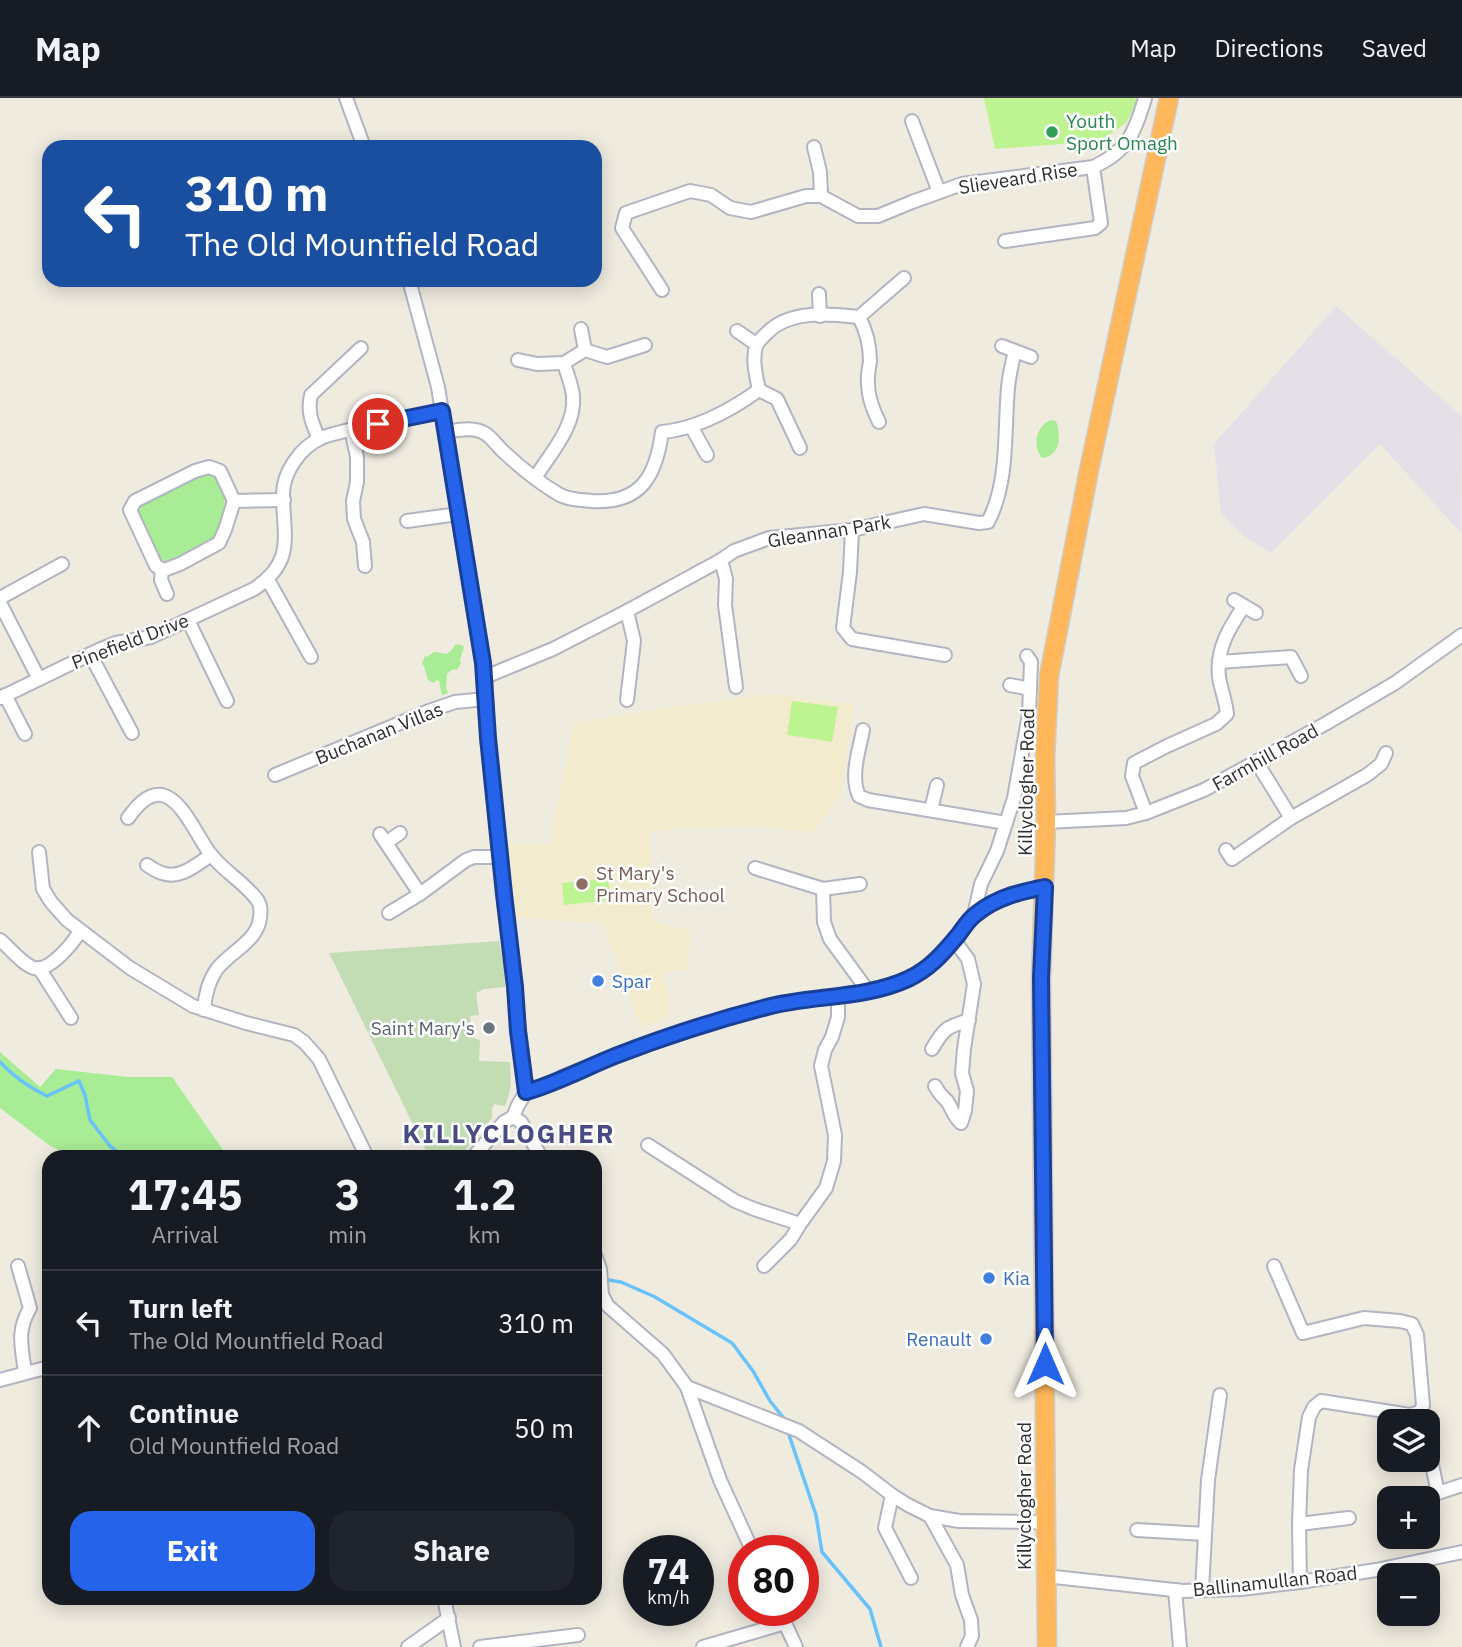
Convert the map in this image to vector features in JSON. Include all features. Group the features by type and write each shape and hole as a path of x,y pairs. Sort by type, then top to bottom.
{"highway":[{"name":"Killyclogher Road","path":"1047,1647 1041,978 1049,676 1088,470 1169,98"}],"street":[{"path":"346,98 361,140"},
{"name":"Slieveard Rise","path":"821,196 858,216 878,216 962,184 1093,167 1110,160 1121,150 1139,118 1145,98"},
{"path":"912,121 939,192"},
{"path":"662,290 622,228 626,213 690,191 711,195 730,208 751,212 806,196 821,196 820,172 814,147"},
{"path":"1005,241 1096,228 1101,223 1093,167"},
{"path":"759,390 754,365 757,344 770,329 795,316 859,317 905,278"},
{"path":"411,287 442,411 485,677 488,738 526,1092"},
{"path":"819,294 820,316"},
{"path":"859,317 869,341 867,383 872,407 879,422"},
{"path":"581,328 584,350"},
{"path":"737,331 757,344"},
{"path":"518,360 537,364 565,363 584,350 607,356 645,345"},
{"path":"319,439 310,419 309,405 312,395 361,348"},
{"name":"Gleannan Park","path":"485,677 553,649 734,551 769,538 852,530 924,514 979,523 989,522 1003,467 1009,348 1031,357"},
{"path":"535,478 563,435 570,416 573,397 565,363"},
{"path":"445,432 472,429 486,433 535,478 563,497 608,501 622,498 647,480 654,468 662,432 691,426 742,402 759,390"},
{"path":"759,390 777,399 800,448"},
{"path":"311,657 268,580 285,547 283,491 289,471 301,452 319,439 351,429 442,411"},
{"path":"691,426 707,455"},
{"path":"351,429 357,457 354,519 363,542 365,566"},
{"path":"209,467 220,471 234,501 219,543 164,570 156,566 130,510 135,501 195,471 209,467"},
{"path":"234,501 284,500"},
{"path":"407,521 458,514"},
{"path":"852,530 843,628 852,639 945,655"},
{"path":"721,560 726,579 726,605 736,687"},
{"path":"40,678 0,600 62,564"},
{"path":"162,569 161,580 167,594"},
{"name":"Pinefield Drive","path":"3,696 117,643 152,637 268,580"},
{"path":"1146,813 1132,776 1134,763 1216,723 1227,714 1219,679 1220,652 1239,603 1256,613"},
{"path":"627,611 634,641 627,700"},
{"path":"188,620 227,701"},
{"name":"Farmhill Road","path":"1046,821 1126,818 1205,790 1395,683 1462,635"},
{"path":"90,654 132,733"},
{"path":"974,915 981,884 997,851 1014,798 1029,714 1031,662 1027,656"},
{"path":"1219,662 1291,657 1301,676"},
{"path":"1010,685 1030,689"},
{"path":"3,696 25,734"},
{"name":"Buchanan Villas","path":"275,775 429,711 455,702 486,699"},
{"path":"863,730 855,782 859,796 868,800 1006,823"},
{"path":"1226,850 1232,859 1291,818 1367,775 1381,764 1386,753"},
{"path":"1256,761 1291,818"},
{"path":"931,810 937,785"},
{"path":"128,818 140,803 153,795 164,795 173,800 211,855 260,905 260,923 253,935 218,968 212,979 204,1010"},
{"path":"400,833 383,839 420,894"},
{"path":"39,852 43,889 51,902 80,931 179,998 204,1010 295,1035 304,1042 319,1059 364,1150"},
{"path":"146,865 163,874 173,875 187,871 211,855"},
{"path":"388,912 420,894 466,860 474,857 500,857"},
{"path":"755,869 823,889 860,884"},
{"path":"479,1150 504,1122 513,1117 526,1092 618,1055 757,1009 881,989 909,979 934,963 974,915 993,902 1012,894 1045,887"},
{"path":"823,889 824,922 830,939 868,991"},
{"path":"0,940 24,962 39,968 56,959 73,943 80,931"},
{"path":"935,1086 954,1117 961,1123 967,1091 962,1073 964,1049 974,984 968,959 954,940"},
{"path":"39,968 71,1018"},
{"path":"764,1266 790,1239 826,1188 834,1161 835,1135 821,1066 838,1017 838,995"},
{"path":"932,1049 949,1026 968,1020"},
{"path":"513,1117 521,1122 537,1150"},
{"path":"648,1145 735,1201 800,1224"},
{"path":"18,1266 30,1308 23,1318 20,1331 25,1373"},
{"path":"1274,1266 1303,1333 1364,1318 1412,1324 1417,1335 1422,1409"},
{"path":"602,1295 613,1313 663,1354 687,1387 720,1480 745,1535"},
{"path":"0,1380 42,1369"},
{"path":"687,1387 794,1429 862,1472 892,1495 930,1516 958,1521 1046,1524"},
{"path":"1202,1590 1208,1480 1220,1395"},
{"path":"1300,1582 1301,1470 1309,1417 1321,1401 1377,1410"},
{"path":"1433,1472 1437,1493 1462,1485"},
{"path":"892,1495 885,1528 911,1578"},
{"path":"930,1516 957,1565 962,1595 971,1620 972,1636 967,1647"},
{"path":"1299,1524 1349,1517"},
{"path":"1137,1530 1205,1534"},
{"name":"Ballinamullan Road","path":"1045,1576 1175,1590 1241,1589 1376,1570 1462,1552"},
{"path":"1175,1590 1180,1647"},
{"path":"446,1605 454,1647"},
{"path":"408,1647 449,1618"},
{"path":"703,1647 775,1626"},
{"path":"786,1626 796,1647"},
{"path":"480,1647 578,1635"}],"shaded area":[{"path":"1336,306 1462,416 1461,533 1380,444 1271,553 1245,537 1221,514 1214,444"},
{"name":"St Mary's Primary School","path":"770,694 854,704 841,796 813,832 758,827 650,831 654,921 692,931 687,970 665,972 670,1017 640,1026 603,924 514,917 509,845 549,843 574,723"}],"green space":[{"name":"Youth Sport Omagh","path":"984,98 1139,98 1126,123 1100,141 995,149"},
{"path":"1050,420 1056,421 1058,444 1053,453 1042,458 1037,448 1037,437 1041,427"},
{"path":"207,473 221,485 224,493 222,522 214,538 168,562 160,559 138,514 138,504 197,474"},
{"path":"456,644 464,647 461,663 457,670 453,669 447,674 448,693 442,695 439,681 434,683 428,680 422,664 425,656 428,657 434,652 446,654"},
{"path":"792,701 838,707 832,742 787,735"},
{"path":"608,878 611,900 564,905 562,883"},
{"path":"499,941 505,987 484,989 476,993 479,1015 470,1016 472,1037 480,1040 479,1061 510,1062 510,1084 505,1106 494,1104 492,1118 465,1150 426,1150 329,953"},
{"path":"0,1052 40,1087 56,1069 128,1077 172,1077 223,1150 59,1150 0,1108"}],"waterway":[{"path":"0,1062 22,1081 47,1096 79,1081 90,1120 115,1150"},
{"path":"602,1279 621,1282 655,1297 732,1343 786,1421"},
{"path":"788,1432 816,1515 822,1552 870,1609 881,1647"}],"place":[{"name":"Youth Sport Omagh","path":"1052,132"},
{"name":"St Mary's Primary School","path":"582,884"},
{"name":"Spar","path":"598,981"},
{"name":"Saint Mary's","path":"489,1028"},
{"name":"Kia","path":"989,1278"},
{"name":"Renault","path":"986,1339"}],"district":[{"name":"KILLYCLOGHER","path":"509,1133"}],"route":[{"path":"378,424 442,411 485,677 488,738 526,1092 631,1050 769,1006 881,989 909,979 934,963 974,915 993,902 1012,894 1045,887 1041,978 1045,1364"}]}
